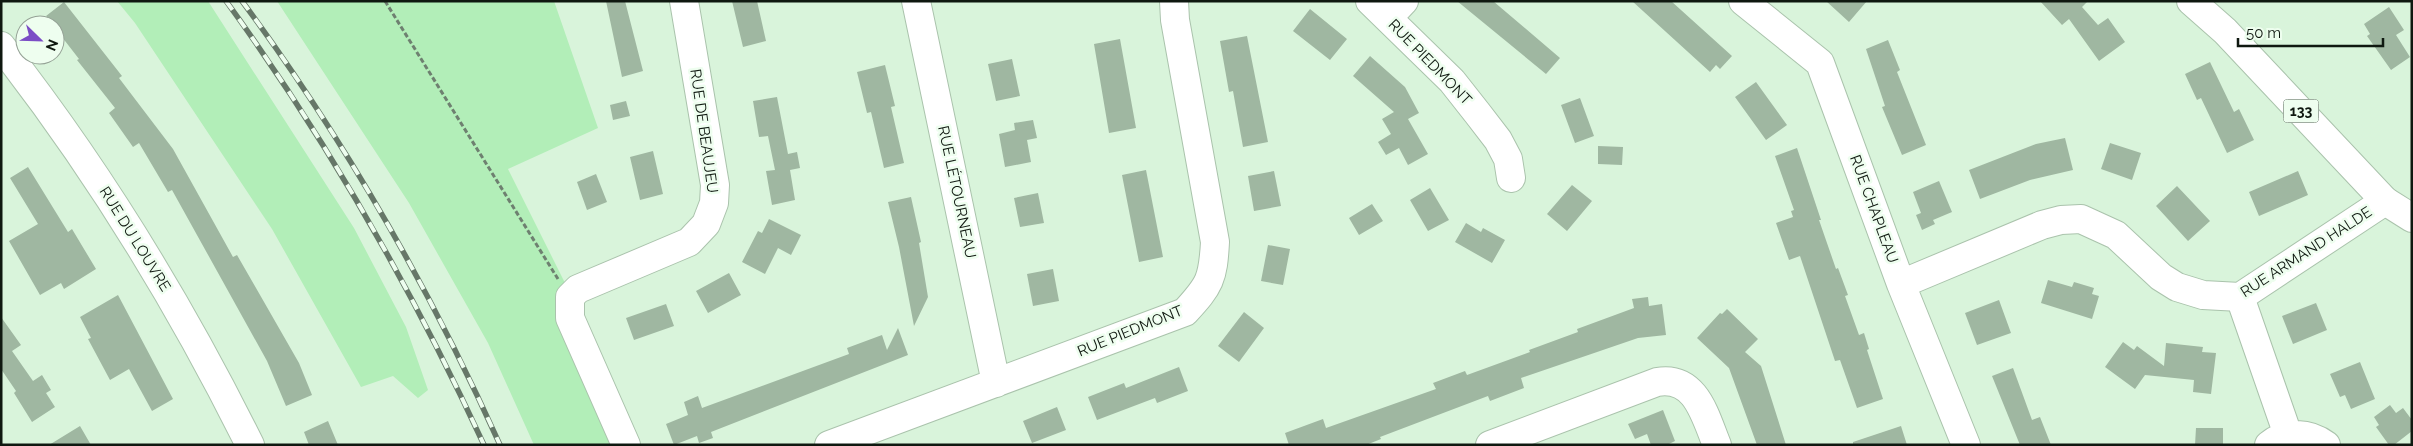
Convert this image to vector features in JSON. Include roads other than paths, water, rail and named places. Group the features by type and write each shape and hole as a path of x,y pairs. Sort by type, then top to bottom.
{"street":[{"name":"RUE DE BEAUJEU","path":"626,445 570,318 570,297 578,289 689,242 706,224 714,203 715,185 684,1"},
{"name":"RUE LÉTOURNEAU","path":"916,1 996,383"},
{"name":"RUE PIEDMONT","path":"828,445 1185,312 1206,289 1214,270 1215,242 1175,20 1174,1"},
{"name":"RUE CHAPLEAU","path":"1743,1 1820,63 1902,284 1966,445"},
{"name":"133","path":"2191,1 2226,31 2385,201 2412,218"},
{"name":"RUE PIEDMONT","path":"1387,7 1452,81 1498,140 1508,159 1511,178"},
{"name":"RUE DU LOUVRE","path":"1,46 54,115 124,218 187,325 250,445"},
{"name":"RUE ARMAND HALDE","path":"1902,284 2042,225 2061,220 2081,219 2116,235 2161,277 2177,287 2203,295 2240,297 2385,201"},
{"path":"2240,297 2279,440 2303,434 2318,439 2326,445"},
{"path":"1490,445 1657,382 1670,380 1685,386 1699,402 1717,445"}],"railway":[{"path":"226,1 299,107 366,217 428,329 484,445"},
{"path":"242,1 316,107 383,216 444,329 500,445"}]}
